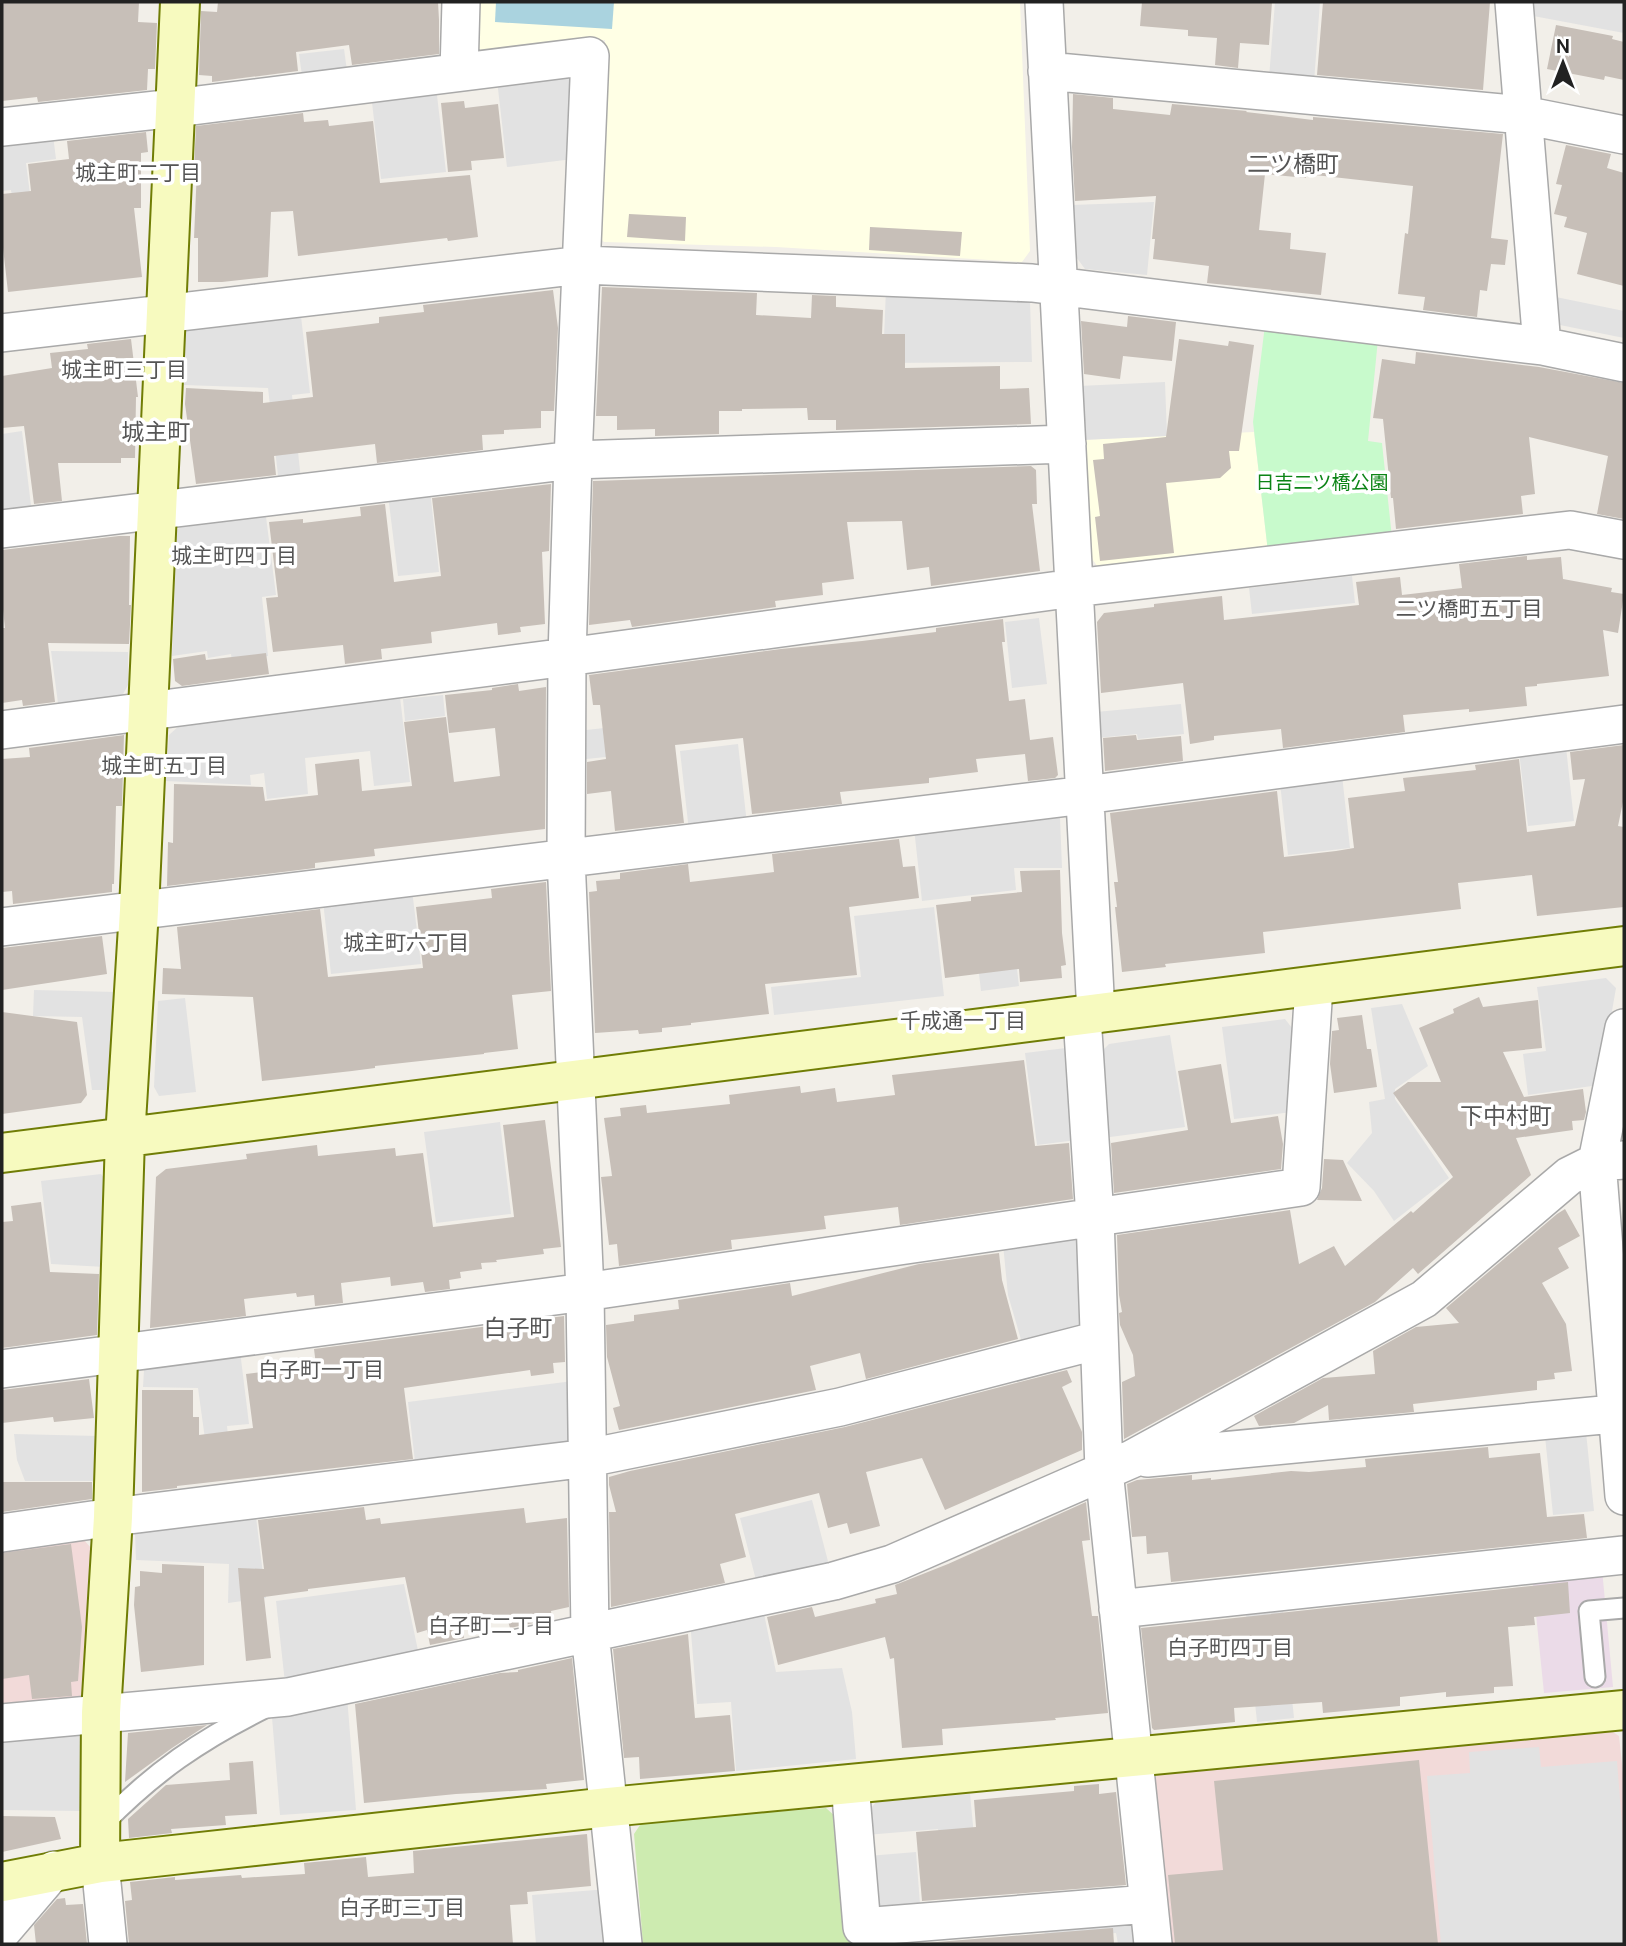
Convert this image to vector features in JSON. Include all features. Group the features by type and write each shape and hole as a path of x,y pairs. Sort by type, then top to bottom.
{"street":[{"path":"108,1944 100,1845 101,1713 113,1517 125,1138 139,910 180,2"},
{"path":"458,72 461,2"},
{"path":"1044,2 1085,795 1099,1340 1118,1465 1118,1609 1153,1944"},
{"path":"1514,2 1542,346"},
{"path":"2,127 590,56 567,657 566,858 585,1292 590,1633 623,1944"},
{"path":"1047,71 1523,115 1624,135"},
{"path":"2,333 582,265 1032,283 1542,346 1624,363"},
{"path":"2,529 573,460 1067,444"},
{"path":"2,730 1074,588 1570,530 1624,540"},
{"path":"2,927 1085,795 1624,724"},
{"path":"2,1153 1624,946"},
{"path":"2,1369 585,1292 1301,1187 1314,986"},
{"path":"1624,1028 1611,1161 1624,1496"},
{"path":"2,1723 288,1697 834,1581 892,1564 1118,1465 1424,1299 1569,1176 1611,1161"},
{"path":"2,1533 588,1458 840,1406 1099,1340"},
{"path":"1118,1465 1620,1413"},
{"path":"1118,1609 1624,1555"},
{"path":"2,1882 54,1870 100,1845 609,1807 1624,1710"},
{"path":"850,1784 862,1927 1149,1904"},
{"path":"2,1931 54,1870"}],"lane":[{"path":"1595,1677 1589,1611 1624,1608"},
{"path":"100,1845 131,1796 174,1760 228,1726 288,1697"}],"shaded area":[{"path":"472,2 1020,2 1030,251 1022,262 776,247 604,242 596,234 605,40 483,55 469,49"},
{"path":"1275,2 1320,2 1314,82 1269,78"},
{"path":"1527,2 1624,2 1624,33 1528,15"},
{"path":"344,49 348,78 303,83 299,54"},
{"path":"570,72 577,82 573,159 507,167 497,80"},
{"path":"436,87 446,172 381,179 371,94"},
{"path":"53,135 56,159 26,163 34,225 16,227 11,190 2,191 2,141"},
{"path":"1154,202 1147,275 1085,269 1074,254 1072,205"},
{"path":"886,289 1022,295 1030,302 1032,362 883,363"},
{"path":"1551,296 1624,311 1624,338 1560,325 1553,316"},
{"path":"300,308 310,393 292,395 301,480 279,484 268,388 184,385 185,333 196,319"},
{"path":"1165,382 1167,436 1082,440 1079,386"},
{"path":"22,431 32,514 2,518 2,434"},
{"path":"1254,432 1268,552 1102,573 1086,550 1082,440"},
{"path":"430,490 439,572 398,576 388,495"},
{"path":"265,509 276,595 262,597 268,656 232,661 231,654 208,658 207,651 172,656 177,530 188,520"},
{"path":"1352,576 1355,603 1252,614 1249,588"},
{"path":"1039,618 1047,684 1012,688 1005,622"},
{"path":"51,651 128,652 128,685 122,696 58,703"},
{"path":"443,695 445,716 405,721 403,699"},
{"path":"400,697 410,782 374,786 370,751 305,758 308,794 267,799 264,773 250,775 251,785 166,781 169,735 180,725"},
{"path":"1181,704 1184,734 1138,739 1137,734 1097,738 1096,712"},
{"path":"668,721 672,750 577,760 577,731"},
{"path":"738,744 747,824 689,831 680,751"},
{"path":"1566,747 1574,821 1528,826 1519,752"},
{"path":"1342,775 1350,848 1288,855 1280,783"},
{"path":"1053,812 1060,818 1062,868 1014,868 1016,890 922,901 914,828"},
{"path":"412,890 421,964 331,974 323,901"},
{"path":"934,907 944,996 774,1015 771,987 861,977 854,916"},
{"path":"1012,926 1019,986 981,991 974,930"},
{"path":"1606,978 1616,988 1599,1085 1528,1095 1523,1054 1546,1051 1537,987"},
{"path":"34,990 116,992 113,1090 92,1090 82,1017 33,1016"},
{"path":"185,998 196,1092 159,1096 154,1087 158,1001"},
{"path":"1402,1004 1428,1066 1395,1089 1395,1099 1449,1178 1394,1221 1374,1191 1347,1163 1372,1133 1369,1102 1385,1099 1371,1008"},
{"path":"1285,1019 1296,1033 1292,1112 1234,1119 1222,1027"},
{"path":"1170,1035 1185,1127 1103,1138 1099,1054 1109,1044"},
{"path":"1066,1048 1074,1053 1077,1140 1037,1145 1025,1053"},
{"path":"500,1122 511,1214 436,1223 424,1132"},
{"path":"101,1174 108,1183 105,1267 51,1264 41,1181"},
{"path":"1074,1236 1083,1242 1085,1323 1080,1328 1022,1343 1008,1295 1003,1244"},
{"path":"240,1351 249,1424 227,1426 228,1436 205,1439 198,1388 143,1387 144,1370 150,1362"},
{"path":"573,1381 573,1444 416,1470 408,1402"},
{"path":"1586,1432 1594,1511 1553,1515 1545,1436"},
{"path":"14,1434 98,1436 97,1481 25,1481 17,1460"},
{"path":"812,1500 830,1569 758,1588 740,1518"},
{"path":"256,1517 266,1598 228,1603 229,1564 136,1560 135,1532"},
{"path":"83,1539 92,1549 86,1693 77,1705 2,1712 2,1550"},
{"path":"1602,1569 1613,1687 1544,1693 1532,1575"},
{"path":"404,1584 420,1660 285,1683 276,1601"},
{"path":"1282,1600 1294,1718 1257,1722 1245,1604"},
{"path":"762,1604 776,1672 842,1668 852,1712 856,1759 736,1771 731,1702 697,1704 690,1621"},
{"path":"347,1696 356,1810 280,1815 272,1717 302,1706"},
{"path":"76,1730 84,1736 82,1811 2,1810 2,1736"},
{"path":"1610,1730 1619,1736 1624,1783 1624,1944 1166,1944 1148,1787 1158,1774"},
{"path":"1539,1747 1541,1767 1617,1761 1624,1850 1624,1944 1441,1944 1427,1776 1470,1773 1469,1752"},
{"path":"970,1794 976,1857 941,1855 938,1829 866,1835 864,1817 876,1802"},
{"path":"916,1852 921,1917 881,1921 868,1856"},
{"path":"608,1889 613,1944 536,1944 532,1895"},
{"path":"1129,1916 1140,1944 1118,1944 1116,1933 1045,1939 1044,1922"}],"green space":[{"name":"日吉二ツ橋公園","path":"1265,325 1378,339 1368,441 1382,443 1392,538 1268,552 1253,422"},
{"path":"826,1808 837,1818 847,1940 880,1938 880,1944 643,1944 634,1834 642,1822"}],"water":[{"path":"496,2 614,2 612,29 495,22"}],"building":[{"path":"2,2 139,2 138,22 157,23 155,69 148,69 147,90 38,102 37,97 2,101"},
{"path":"218,2 438,2 439,54 352,65 349,45 296,52 298,71 212,82 212,76 199,75 201,11 217,12"},
{"path":"1142,2 1272,2 1269,45 1240,43 1238,68 1215,65 1217,38 1188,36 1188,30 1140,26"},
{"path":"1323,2 1490,2 1483,90 1317,75"},
{"path":"1556,25 1613,36 1612,39 1624,42 1624,80 1605,76 1604,80 1547,69"},
{"path":"1073,94 1113,98 1113,109 1170,115 1172,104 1313,120 1313,117 1503,134 1491,238 1508,240 1505,265 1491,264 1487,291 1480,290 1477,317 1423,310 1425,297 1398,294 1413,186 1306,174 1306,178 1265,174 1259,230 1291,233 1290,249 1326,253 1321,295 1207,283 1209,266 1153,259 1156,196 1075,201"},
{"path":"464,101 465,108 498,104 504,158 471,161 472,170 448,172 441,103"},
{"path":"303,113 304,122 328,120 329,126 373,121 380,183 470,175 478,237 448,241 447,238 298,256 293,211 271,212 268,277 198,282 198,238 194,238 196,126"},
{"path":"146,132 148,152 141,153 141,208 134,208 142,277 8,292 2,239 2,194 31,191 28,164 69,159 67,141"},
{"path":"1566,145 1611,154 1607,168 1624,173 1624,286 1577,274 1587,233 1564,227 1567,217 1554,214 1562,185 1556,184"},
{"path":"629,214 686,217 685,241 627,237"},
{"path":"870,227 962,232 960,256 869,250"},
{"path":"602,287 757,293 756,315 811,318 812,295 836,296 836,307 883,310 882,334 905,334 905,368 1000,366 1000,389 1029,388 1031,424 836,430 836,420 808,420 807,408 719,411 719,434 655,436 655,429 617,430 617,416 596,416"},
{"path":"553,290 558,328 554,411 541,411 541,428 504,430 504,434 482,435 483,450 377,463 375,444 274,456 276,475 196,484 185,404 186,388 263,392 263,403 313,397 306,332 379,323 379,317 424,312 423,305"},
{"path":"1128,316 1176,322 1172,361 1123,356 1120,379 1084,374 1081,321 1127,327"},
{"path":"131,339 138,397 135,458 121,458 121,463 58,463 62,501 34,504 24,426 2,428 2,376 52,368 50,353 88,349 87,344"},
{"path":"1179,339 1228,346 1229,341 1254,345 1239,451 1229,451 1231,468 1220,478 1166,483 1174,553 1100,561 1095,517 1100,516 1093,460 1104,459 1103,444 1166,437"},
{"path":"1416,352 1539,367 1624,383 1624,519 1597,514 1608,456 1529,437 1535,494 1521,496 1523,514 1396,529 1383,419 1373,418 1382,359 1415,364"},
{"path":"1031,466 1036,470 1037,504 1032,504 1040,571 931,586 929,567 907,570 902,521 847,522 854,579 822,583 823,595 775,601 776,607 632,627 630,620 589,625 593,481"},
{"path":"551,484 549,551 542,552 545,624 520,627 521,632 498,635 497,623 431,632 432,643 381,649 382,659 345,664 343,645 273,652 266,598 278,597 269,522 303,519 303,523 361,516 360,507 385,504 394,582 441,576 432,498"},
{"path":"130,536 129,644 48,643 55,702 23,706 22,700 2,703 2,628 5,628 2,550"},
{"path":"1527,556 1527,560 1561,557 1563,579 1612,588 1611,592 1624,594 1618,633 1603,630 1609,676 1525,687 1527,706 1403,715 1405,732 1283,748 1281,729 1214,736 1214,740 1190,744 1183,683 1101,693 1097,622 1104,613 1222,596 1224,620 1359,605 1356,582 1400,577 1402,595 1462,588 1459,564"},
{"path":"1003,619 1005,642 1002,642 1009,701 1025,699 1030,740 1053,737 1058,775 1055,778 1028,781 1025,754 976,759 978,772 929,778 929,783 840,792 842,804 752,814 743,738 675,745 684,823 615,831 611,791 587,794 587,762 606,759 600,705 593,705 589,675 781,649 936,632 936,628"},
{"path":"266,653 269,674 182,686 175,681 173,659 205,654 206,660"},
{"path":"518,684 519,691 546,687 545,829 374,849 375,856 315,863 315,868 167,886 168,842 173,843 174,784 263,787 265,801 318,795 315,764 359,759 362,791 412,786 404,722 446,717 454,782 500,776 495,728 449,733 445,695"},
{"path":"124,735 122,806 116,806 112,892 13,904 12,891 2,892 2,759 30,757 29,748"},
{"path":"1136,735 1137,740 1181,736 1183,761 1105,771 1103,738"},
{"path":"1624,745 1624,797 1618,826 1624,827 1624,907 1537,916 1532,875 1458,883 1461,909 1263,932 1265,953 1165,964 1166,967 1122,972 1115,907 1114,882 1118,882 1110,813 1277,791 1284,857 1336,851 1354,848 1348,798 1405,791 1403,778 1476,770 1475,765 1519,759 1527,832 1575,826 1585,779 1573,780 1570,752"},
{"path":"899,839 903,867 915,866 919,898 849,907 857,975 765,984 769,1014 691,1023 662,1028 662,1032 639,1034 638,1030 595,1033 589,892 597,891 596,881 620,879 620,873 688,864 690,882 774,872 772,854"},
{"path":"1060,870 1066,965 1061,966 1062,978 1020,982 1019,969 945,978 936,905 971,901 971,897 1022,892 1020,871"},
{"path":"546,882 551,991 512,995 518,1049 262,1081 253,997 162,994 163,968 181,969 177,927 320,909 328,977 423,968 416,907 492,898 491,889"},
{"path":"102,936 107,974 2,990 2,948"},
{"path":"1479,997 1483,1007 1538,1000 1542,1048 1503,1052 1524,1097 1583,1089 1586,1112 1584,1120 1572,1121 1573,1130 1516,1138 1531,1175 1418,1274 1413,1268 1375,1302 1124,1439 1122,1382 1135,1376 1133,1355 1120,1325 1119,1313 1122,1312 1117,1235 1290,1210 1299,1264 1334,1246 1345,1266 1411,1211 1413,1213 1453,1177 1393,1093 1408,1082 1441,1082 1419,1028 1454,1013 1453,1009"},
{"path":"2,1012 77,1022 87,1095 81,1103 2,1114"},
{"path":"1362,1015 1377,1087 1334,1093 1330,1064 1332,1031 1339,1030 1337,1018"},
{"path":"1024,1060 1035,1146 1069,1143 1073,1199 900,1225 898,1207 824,1216 826,1229 731,1240 732,1249 619,1266 617,1244 609,1245 601,1177 612,1176 604,1118 621,1116 620,1108 646,1105 647,1113 730,1104 729,1095 800,1086 801,1093 835,1088 837,1102 895,1095 892,1075"},
{"path":"1221,1064 1231,1123 1278,1116 1283,1144 1281,1169 1114,1193 1111,1143 1188,1130 1178,1071"},
{"path":"545,1120 561,1247 543,1249 544,1254 481,1263 482,1269 460,1272 461,1278 449,1280 450,1289 425,1292 423,1282 391,1286 390,1277 341,1283 343,1303 315,1306 314,1295 297,1297 296,1293 244,1299 246,1316 150,1328 156,1177 166,1169 247,1159 246,1154 317,1145 318,1156 395,1148 396,1156 423,1153 433,1227 514,1217 503,1125"},
{"path":"1324,1159 1343,1160 1362,1201 1317,1200 1322,1188"},
{"path":"41,1202 50,1272 99,1274 97,1335 2,1348 2,1222 13,1221 11,1206"},
{"path":"1565,1209 1580,1236 1558,1248 1569,1268 1542,1283 1566,1324 1572,1371 1554,1373 1555,1379 1537,1381 1537,1390 1413,1404 1414,1412 1329,1420 1328,1405 1294,1423 1259,1426 1254,1416 1323,1378 1375,1374 1373,1351 1416,1327 1459,1323 1446,1308"},
{"path":"999,1253 1002,1280 1018,1339 866,1379 860,1353 810,1366 816,1390 619,1430 613,1408 620,1406 607,1357 606,1325 634,1321 634,1315 679,1309 678,1300 790,1283 792,1296 919,1264"},
{"path":"564,1316 565,1362 553,1363 554,1373 531,1376 530,1370 404,1388 413,1459 142,1492 142,1390 193,1390 193,1417 199,1417 199,1435 253,1428 246,1374 316,1365 314,1349"},
{"path":"1067,1370 1072,1382 1062,1387 1082,1432 1082,1450 945,1510 922,1458 866,1472 880,1526 850,1534 847,1523 828,1528 819,1493 735,1514 746,1557 720,1564 725,1583 611,1607 609,1512 616,1512 609,1477 845,1427"},
{"path":"89,1379 94,1418 54,1422 53,1417 2,1423 2,1390"},
{"path":"1488,1447 1489,1458 1540,1453 1547,1517 1584,1514 1587,1538 1171,1582 1168,1552 1147,1554 1146,1536 1132,1537 1127,1484 1137,1480 1192,1475 1192,1480 1211,1480 1291,1471 1366,1467 1365,1459"},
{"path":"2,1482 92,1482 92,1499 2,1512"},
{"path":"1086,1502 1090,1540 1082,1541 1092,1616 1098,1616 1108,1713 942,1729 943,1745 902,1748 894,1658 890,1659 885,1637 778,1665 767,1617 812,1607 815,1617 876,1603 875,1599 897,1594 895,1585"},
{"path":"364,1507 366,1520 380,1518 381,1524 524,1508 526,1523 567,1518 569,1607 551,1611 552,1619 510,1628 507,1618 462,1626 464,1638 430,1645 427,1630 417,1633 405,1577 308,1589 264,1597 271,1658 246,1661 238,1568 264,1569 258,1520"},
{"path":"71,1544 82,1627 78,1681 71,1682 72,1696 32,1699 29,1675 2,1679 2,1553"},
{"path":"162,1564 204,1566 204,1665 141,1672 134,1605 135,1587 140,1586 140,1571 162,1573"},
{"path":"1568,1582 1570,1613 1534,1617 1535,1625 1508,1627 1513,1686 1494,1687 1494,1693 1446,1697 1446,1692 1400,1697 1400,1706 1323,1713 1322,1702 1234,1708 1235,1722 1154,1730 1152,1728 1141,1628"},
{"path":"688,1634 695,1718 730,1715 735,1771 640,1779 639,1757 624,1758 613,1649"},
{"path":"572,1658 584,1780 546,1784 547,1789 364,1803 355,1704 500,1673 518,1672"},
{"path":"207,1725 172,1748 125,1782 128,1733"},
{"path":"1419,1760 1438,1944 1175,1944 1168,1875 1223,1870 1214,1781"},
{"path":"253,1761 257,1814 225,1816 226,1825 171,1829 172,1833 129,1838 128,1819 166,1785 230,1780 229,1763"},
{"path":"1099,1784 1099,1794 1116,1792 1126,1885 922,1901 916,1832 976,1827 974,1800 1074,1791 1074,1786"},
{"path":"2,1816 55,1817 61,1839 2,1852"},
{"path":"587,1834 591,1886 527,1892 528,1904 510,1905 513,1944 129,1944 125,1901 132,1900 130,1882 175,1877 175,1880 305,1874 304,1863 366,1857 368,1877 414,1873 413,1851"},
{"path":"65,1898 66,1905 83,1904 87,1944 36,1944 34,1925 57,1899"},
{"path":"1113,1928 1114,1944 925,1944 925,1943"}],"district":[{"name":"二ツ橋町","path":"1293,164"},
{"name":"城主町二丁目","path":"138,173"},
{"name":"城主町三丁目","path":"124,370"},
{"name":"城主町","path":"156,432"},
{"name":"城主町四丁目","path":"234,556"},
{"name":"二ツ橋町五丁目","path":"1469,609"},
{"name":"城主町五丁目","path":"164,766"},
{"name":"城主町六丁目","path":"406,943"},
{"name":"千成通一丁目","path":"963,1021"},
{"name":"下中村町","path":"1506,1116"},
{"name":"白子町","path":"518,1328"},
{"name":"白子町一丁目","path":"321,1370"},
{"name":"白子町二丁目","path":"491,1626"},
{"name":"白子町四丁目","path":"1230,1648"},
{"name":"白子町三丁目","path":"402,1908"}]}
